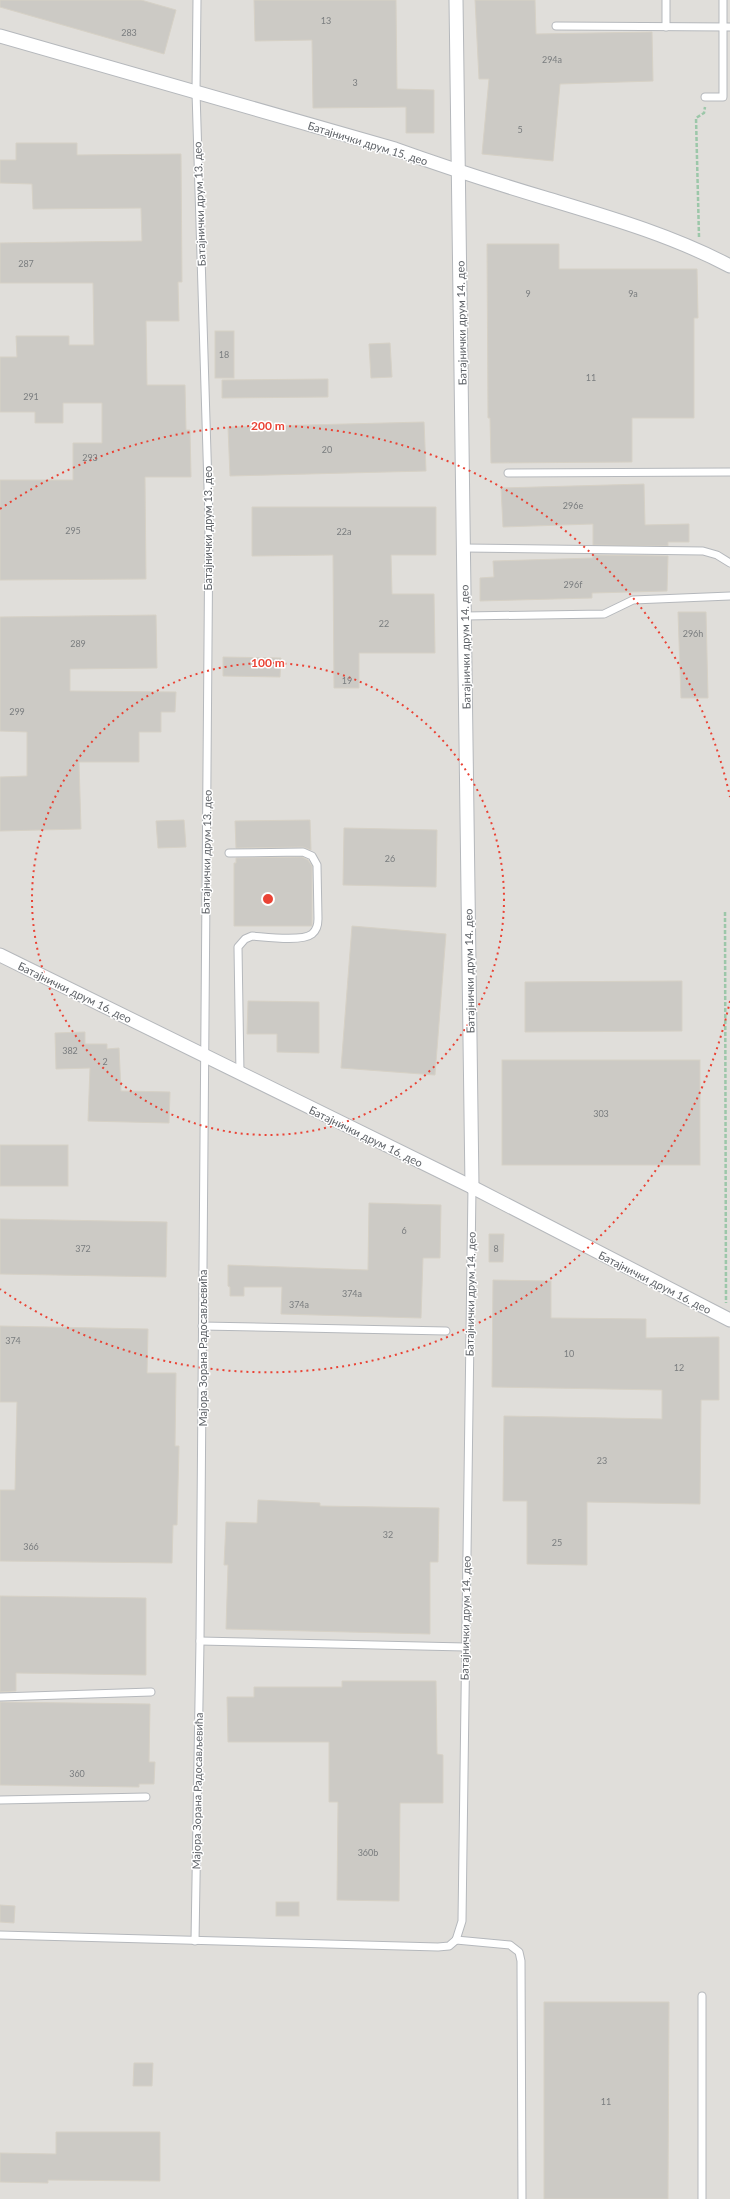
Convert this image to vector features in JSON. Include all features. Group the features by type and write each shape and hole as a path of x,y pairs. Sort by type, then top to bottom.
{"street":[{"name":"Батајнички друм 14. део","path":"456,0 472,1188"},
{"name":"Батајнички друм 15. део","path":"0,36 395,149 459,172 631,224 700,250 730,266"},
{"name":"Батајнички друм 16. део","path":"0,955 472,1188 728,1319"}],"lane":[{"name":"Батајнички друм 13. део","path":"197,0 196,92 209,519 204,1056"},
{"path":"666,0 666,27"},
{"path":"705,97 723,97 726,27 723,0"},
{"path":"556,26 726,27"},
{"path":"508,473 730,472"},
{"path":"464,548 703,551 717,555 730,563"},
{"path":"465,616 604,614 633,600 730,596"},
{"path":"229,853 303,852 312,856 317,865 318,919 316,930 312,934 302,938 252,936 245,939 238,947 240,1074"},
{"name":"Мајора Зорана Радосављевића","path":"195,1941 200,1641 204,1056"},
{"name":"Батајнички друм 14. део","path":"456,1940 462,1921 472,1188"},
{"path":"202,1326 446,1331"},
{"path":"200,1641 465,1647"},
{"path":"0,1697 151,1692"},
{"path":"0,1800 146,1797"},
{"path":"0,1935 438,1947 448,1946 456,1940 510,1945 519,1952 521,1961 522,2199"},
{"path":"702,1996 702,2199"}],"path":[{"path":"700,250 696,118 705,111 705,97"},
{"path":"725,912 728,1319"}],"shaded area":[{"path":"0,0 730,0 730,2199 0,2199"}],"building":[{"path":"0,0 141,0 176,10 164,54 0,7"},
{"path":"254,0 396,0 397,89 434,90 434,133 406,133 406,107 313,108 312,40 255,41"},
{"path":"475,0 535,0 536,34 652,32 653,81 560,84 553,161 482,154 489,79 479,79"},
{"path":"16,143 77,143 77,155 181,154 182,282 178,282 179,321 146,321 147,385 185,385 186,430 190,430 191,477 145,477 146,579 0,580 0,480 73,480 73,443 102,443 102,403 63,403 63,423 35,423 35,412 0,412 0,357 17,357 16,336 69,336 69,345 94,345 93,283 0,283 0,243 142,241 141,208 33,209 32,184 0,183 0,160 16,160"},
{"path":"487,244 559,244 559,269 697,269 698,318 694,318 694,418 632,418 632,462 491,463 490,418 488,418"},
{"path":"215,331 234,331 234,378 215,378"},
{"path":"390,343 392,377 371,378 369,344"},
{"path":"328,379 328,397 222,398 222,380"},
{"path":"424,422 426,471 230,476 228,427"},
{"path":"644,484 645,525 689,524 689,542 668,542 668,546 593,545 593,524 503,527 501,488"},
{"path":"252,507 436,507 436,555 391,555 392,594 434,594 435,653 359,653 359,688 334,688 333,555 252,556"},
{"path":"593,555 668,556 667,591 592,593 592,598 480,601 480,578 494,577 493,561 593,558"},
{"path":"678,612 706,612 708,698 681,698"},
{"path":"156,615 157,668 70,669 70,691 176,692 175,712 161,712 161,732 139,732 139,762 79,762 81,829 0,831 0,777 27,776 27,732 0,731 0,617"},
{"path":"223,657 281,658 280,677 223,676"},
{"path":"184,820 186,847 158,848 156,821"},
{"path":"310,820 311,850 303,847 236,848 235,821"},
{"path":"344,828 437,830 436,887 343,885"},
{"path":"302,857 308,860 312,866 312,926 234,926 234,863 236,863 236,858"},
{"path":"352,926 446,934 435,1075 341,1068"},
{"path":"682,981 682,1031 525,1032 525,982"},
{"path":"248,1001 319,1002 319,1053 277,1052 277,1034 247,1034"},
{"path":"85,1032 85,1044 107,1044 107,1049 119,1048 121,1091 170,1092 169,1123 88,1121 90,1068 56,1069 55,1033"},
{"path":"502,1060 700,1060 700,1165 502,1165"},
{"path":"0,1145 68,1145 68,1186 0,1186"},
{"path":"369,1203 441,1205 440,1258 423,1258 421,1318 281,1314 282,1287 244,1287 244,1296 230,1296 230,1287 228,1286 228,1265 368,1270"},
{"path":"0,1219 167,1222 166,1277 0,1274"},
{"path":"489,1234 504,1234 503,1262 489,1262"},
{"path":"493,1280 551,1281 551,1318 646,1319 646,1338 719,1337 719,1400 701,1400 700,1504 587,1502 587,1565 527,1564 527,1501 503,1501 504,1416 662,1419 662,1390 492,1387"},
{"path":"0,1326 148,1329 147,1373 176,1373 175,1446 179,1446 177,1525 173,1525 172,1563 0,1561 0,1490 15,1490 17,1402 0,1402"},
{"path":"258,1500 320,1503 320,1506 439,1508 438,1562 430,1562 430,1634 226,1629 228,1565 224,1565 226,1522 257,1523"},
{"path":"0,1596 146,1598 146,1675 16,1673 16,1691 0,1692"},
{"path":"342,1681 436,1681 437,1754 443,1755 443,1803 400,1803 399,1901 337,1900 338,1802 329,1802 329,1742 228,1742 227,1697 254,1697 254,1687 342,1687"},
{"path":"0,1702 150,1704 149,1762 155,1762 154,1784 139,1784 139,1787 0,1785"},
{"path":"276,1902 299,1902 299,1916 276,1916"},
{"path":"0,1905 15,1906 14,1923 0,1922"},
{"path":"544,2002 669,2002 668,2199 544,2199"},
{"path":"134,2063 153,2063 152,2086 133,2086"},
{"path":"56,2132 160,2132 160,2181 48,2180 48,2183 0,2182 0,2153 56,2154"}]}
